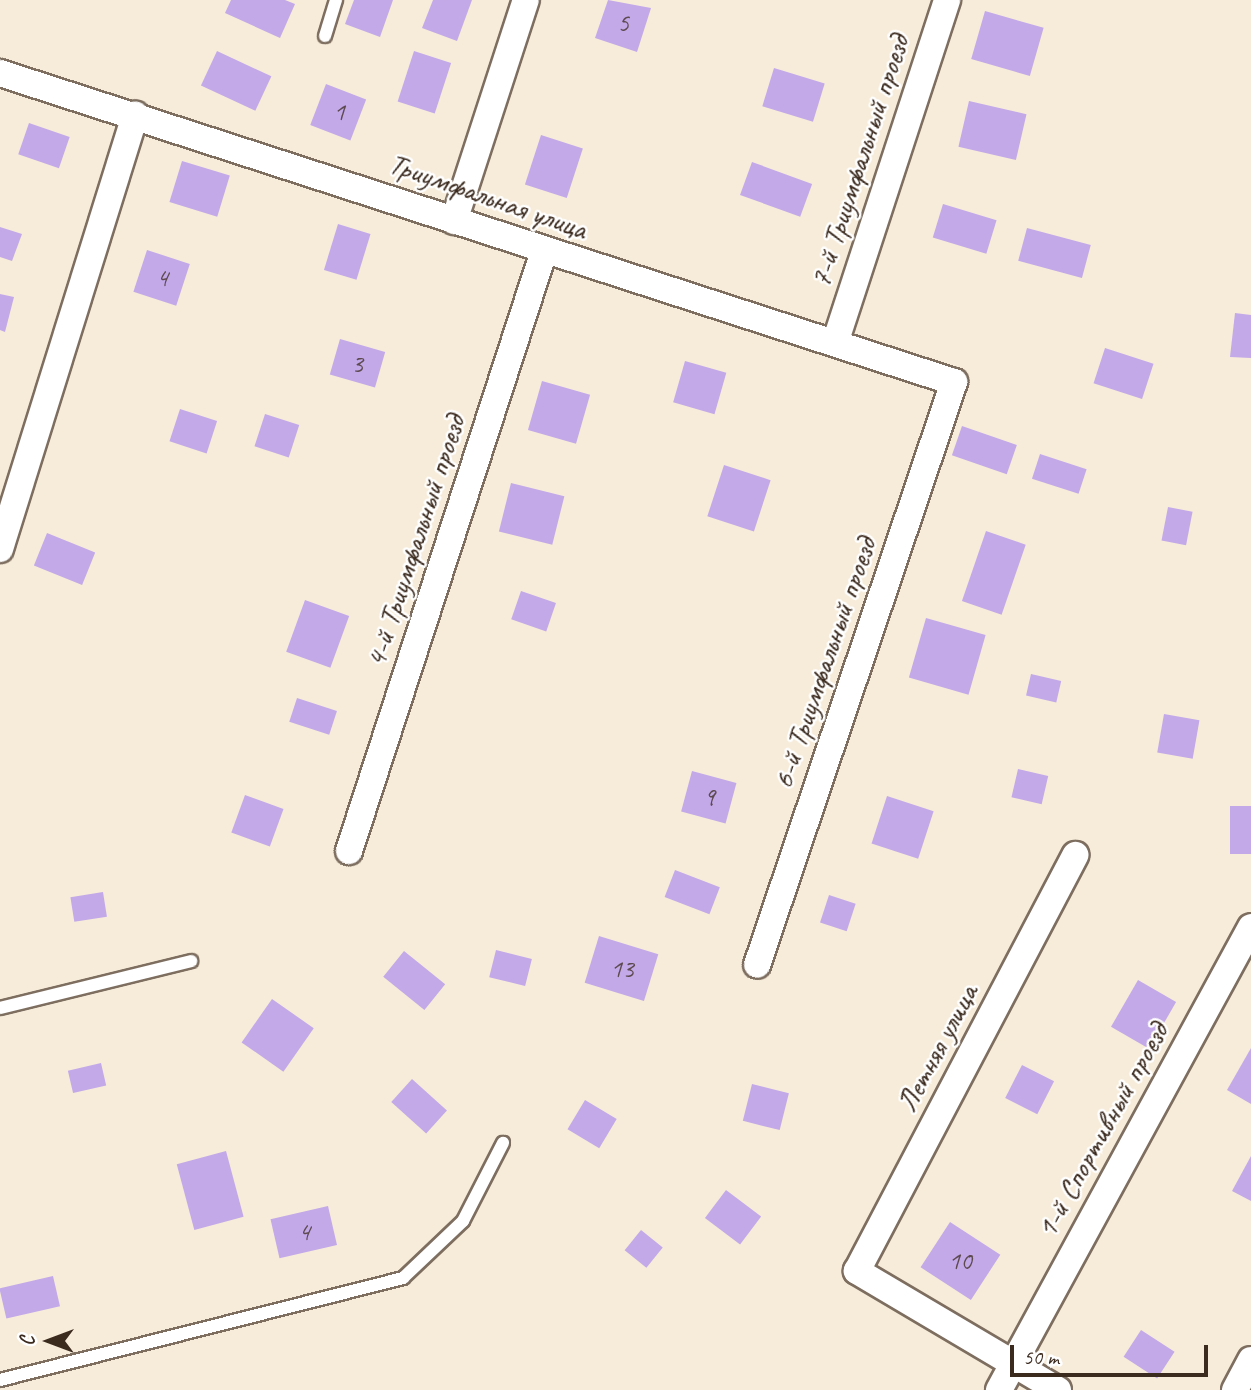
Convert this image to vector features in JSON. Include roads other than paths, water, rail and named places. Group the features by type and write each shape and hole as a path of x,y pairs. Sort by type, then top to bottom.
{"street":[{"path":"454,221 526,0"},
{"name":"7-й Триумфальный проезд","path":"835,343 947,0"},
{"name":"Триумфальная улица","path":"0,72 544,251 954,382"},
{"path":"0,549 135,115"},
{"name":"4-й Триумфальный проезд","path":"349,851 544,251"},
{"name":"6-й Триумфальный проезд","path":"757,965 954,382"},
{"name":"Летняя улица","path":"1012,1364 857,1271 1075,855"},
{"name":"1-й Спортивный проезд","path":"999,1390 1251,927"},
{"path":"1236,1390 1251,1360"},
{"path":"1012,1364 1058,1390"}],"lane":[{"path":"325,36 336,0"},
{"path":"0,1008 191,961"},
{"path":"0,1380 402,1278 463,1221 503,1143"}]}
